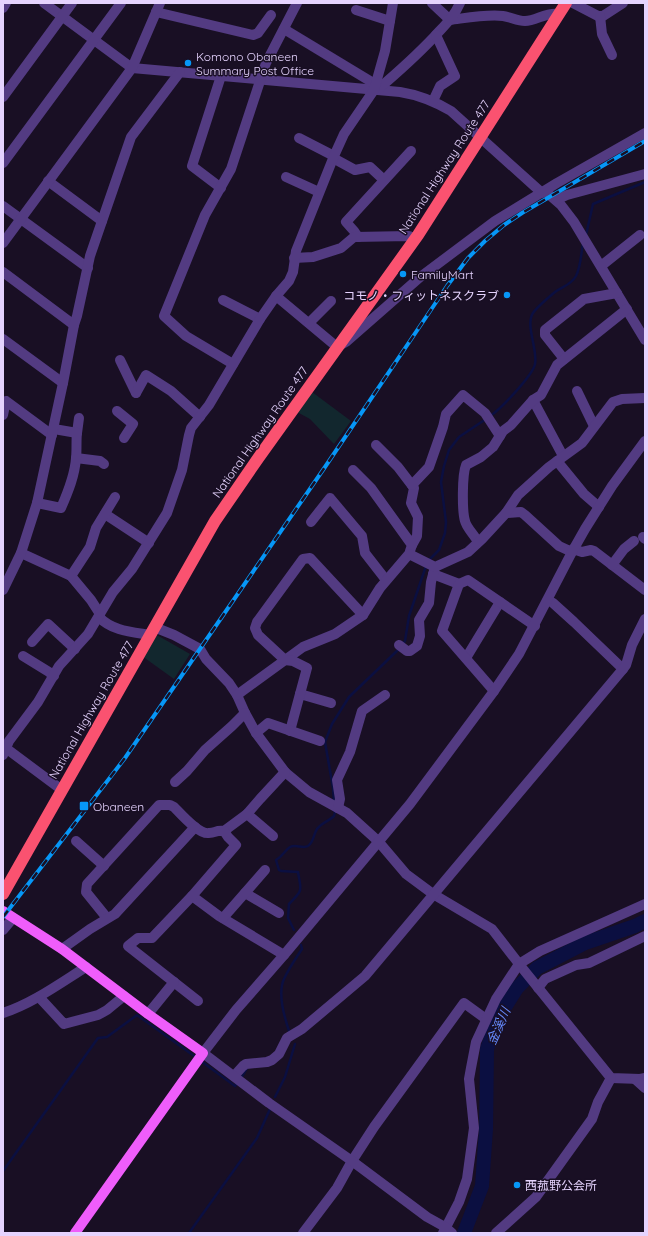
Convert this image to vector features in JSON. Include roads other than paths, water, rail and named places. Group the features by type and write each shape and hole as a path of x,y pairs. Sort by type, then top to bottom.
{"highway":[{"name":"National Highway Route 477","path":"3,894 214,521 415,239 566,3"}],"main road":[{"path":"3,911 62,949 148,1014 200,1057 75,1233"}],"street":[{"path":"3,8 6,3"},
{"path":"44,3 132,68 376,88 414,94 433,101 451,111 544,192 556,200 568,213 588,243 644,338"},
{"path":"3,97 72,3"},
{"path":"3,163 121,3"},
{"path":"233,364 186,336 164,316 205,215 231,169 266,63 297,3"},
{"path":"376,88 385,51 393,3"},
{"path":"432,3 450,20 504,16 513,20 524,21 553,13 558,14"},
{"path":"62,790 4,750 38,702 59,666 88,634 113,592 132,569 149,543 170,507 182,470 190,432 209,405 260,319 292,276 294,258 333,157 344,134 376,88 412,60 450,20 460,3"},
{"path":"573,3 600,16 603,16 623,3"},
{"path":"3,243 132,68 158,8 253,35 258,34 271,15"},
{"path":"356,10 390,21"},
{"path":"600,16 602,34 612,55"},
{"path":"284,29 376,88"},
{"path":"433,101 440,86 455,76 436,35"},
{"path":"3,590 21,553 37,503 90,256 131,137 180,72"},
{"path":"221,76 192,166 221,188"},
{"path":"276,296 338,347 346,342 402,292 495,222 645,133"},
{"path":"299,138 355,170 370,168 384,180"},
{"path":"358,237 346,222 411,151"},
{"path":"556,200 567,194 645,174"},
{"path":"286,177 320,192"},
{"path":"48,181 102,221"},
{"path":"3,206 88,268"},
{"path":"601,266 640,234"},
{"path":"294,258 313,256 341,248 354,237 409,236 415,239"},
{"path":"3,272 74,325"},
{"path":"564,359 545,335 545,330 584,298 617,293"},
{"path":"223,300 260,319"},
{"path":"309,323 330,300"},
{"path":"478,542 475,535 465,522 463,482 466,465 481,457 494,447 500,436 533,400 541,396 557,365 627,310"},
{"path":"3,339 63,384"},
{"path":"120,360 136,393 146,375 171,391 200,417"},
{"path":"577,391 594,426"},
{"path":"412,485 429,467 446,414 464,394 485,413 500,436"},
{"path":"431,567 468,552 506,513 518,495 582,442 614,402 622,399 645,398"},
{"path":"533,400 560,459 584,494 599,507"},
{"path":"3,415 4,401 53,432 77,433"},
{"path":"117,411 133,424 124,438"},
{"path":"37,503 61,508 71,484 76,458 79,418"},
{"path":"645,440 599,507 573,551 519,654 494,690 410,804 236,1010 200,1057 237,1079 448,1231 467,1179 474,1128 469,1079 476,1042 496,999 521,967 540,950 645,904"},
{"path":"237,695 302,647 335,634 363,615 386,580 411,550 417,536 418,517 411,503 414,488 398,468 376,445"},
{"path":"76,458 100,461 104,464"},
{"path":"353,470 371,488 411,550 431,567 459,584"},
{"path":"71,576 93,543 96,528 115,497"},
{"path":"311,522 330,498 362,536 365,553 386,580"},
{"path":"506,513 521,512 559,546 573,551 582,552 591,550 645,590"},
{"path":"105,514 149,543"},
{"path":"612,565 624,549 641,539"},
{"path":"21,553 71,576 91,600 99,616 110,626 129,632 152,631 174,635 200,649 206,659 229,683 237,695 256,733 285,772 309,792 347,813 378,842 406,874 433,894 492,929 611,1078 645,1078"},
{"path":"290,731 307,668 293,661 285,660 258,635 255,628 262,614 303,559 310,558 363,615"},
{"path":"402,647 410,651 417,646 420,636 419,620 429,603 431,567"},
{"path":"494,690 442,631 459,584 468,580 535,626"},
{"path":"548,600 623,668"},
{"path":"466,658 500,602"},
{"path":"237,1079 243,1066 246,1064 267,1062 272,1060 291,1036 302,1029 365,976 626,665 632,645 645,619"},
{"path":"32,642 48,624 74,649"},
{"path":"22,656 54,676"},
{"path":"300,694 331,703"},
{"path":"334,805 340,799 337,780 350,752 362,711 385,695"},
{"path":"175,782 187,771 204,750 245,713"},
{"path":"256,733 268,723 320,741"},
{"path":"108,918 86,892 87,884 159,805 170,805 174,807 202,833 210,834 216,830 224,830 247,814 285,772"},
{"path":"247,814 273,836"},
{"path":"62,949 115,914 195,827"},
{"path":"198,1001 128,946 138,938 152,938 192,896 236,845 228,837 224,830"},
{"path":"76,841 104,866"},
{"path":"223,918 265,870"},
{"path":"245,893 279,914"},
{"path":"192,896 223,918 284,955"},
{"path":"3,930 13,918"},
{"path":"537,987 545,979 576,965 589,963 645,936"},
{"path":"3,1013 16,1009 39,997 86,967"},
{"path":"148,1014 174,982"},
{"path":"39,997 64,1024 98,1015 107,1010 124,996"},
{"path":"303,1233 337,1188 352,1161 464,1003 486,1019"},
{"path":"496,1233 536,1197 592,1119 596,1107 611,1078"},
{"path":"634,1079 645,1088"}],"waterway":[{"path":"586,235 593,204 645,182"},
{"path":"490,416 516,392 533,369 535,364 535,352 530,324 531,318 533,313 543,302 574,279 579,268 583,243"},
{"path":"429,560 439,550 445,533 446,522 441,482 449,450 459,437 486,419"},
{"path":"402,645 405,641 409,616 426,566"},
{"path":"334,802 325,742 332,724 349,697 399,649"},
{"path":"294,930 288,918 289,904 300,890 298,872 279,870 276,860 290,847 308,846 319,827 334,816 335,812 333,809"},
{"name":"金溪川","path":"464,1233 482,1186 486,1129 487,1049 497,1020 517,988 537,968 585,943 635,926 645,921"},
{"path":"290,1034 282,1006 281,992 284,979 302,949 301,945"},
{"path":"3,1171 98,1038 107,1037 137,1015 197,1058"},
{"path":"275,1097 285,1077 295,1044"},
{"path":"201,1061 235,1086 238,1082"},
{"path":"241,1078 247,1068"},
{"path":"189,1233 257,1138 270,1109"}],"railway":[{"path":"3,917 125,758 325,467 447,286 468,258 504,225 522,213 645,141"}],"place":[{"name":"Komono Obaneen Summary Post Office","path":"188,63"},
{"name":"FamilyMart","path":"403,274"},
{"name":"コモノ・フィットネスクラブ","path":"507,295"},
{"name":"Obaneen","path":"84,806"},
{"name":"西菰野公会所","path":"517,1185"}]}
